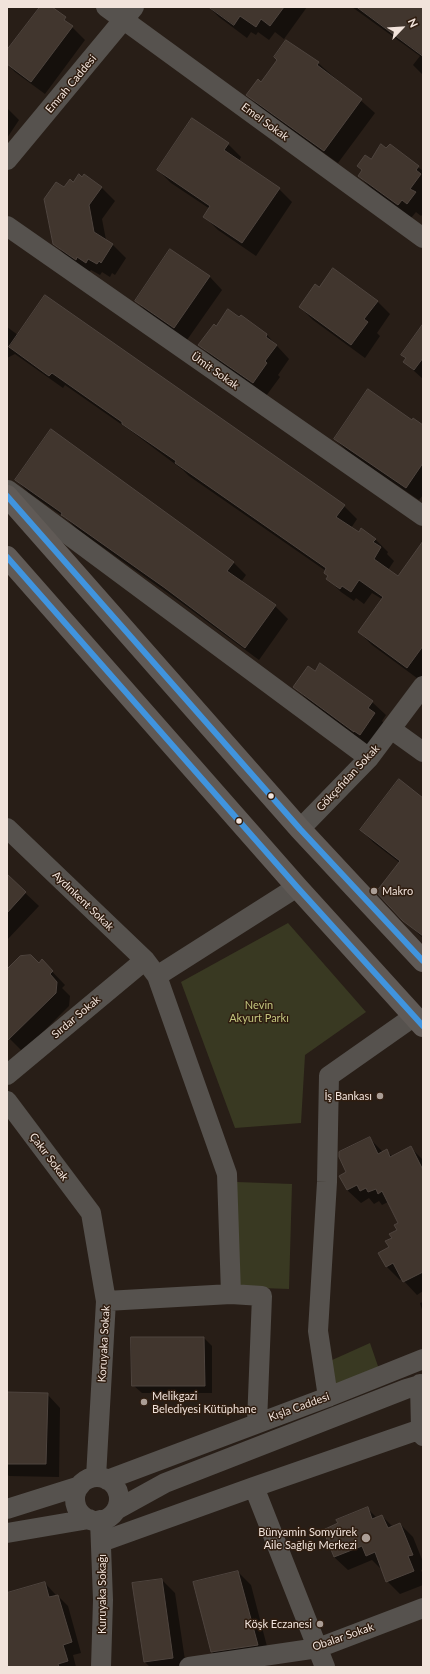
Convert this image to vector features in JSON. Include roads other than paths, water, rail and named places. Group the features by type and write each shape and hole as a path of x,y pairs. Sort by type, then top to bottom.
{"main road":[{"path":"7,496 300,829 423,961"},
{"path":"7,557 297,887 418,1022"}],"street":[{"name":"Emel Sokak","path":"106,7 130,13 423,238"},
{"name":"Emrah Caddesi","path":"7,160 130,13"},
{"name":"Ümit Sokak","path":"7,226 423,516"},
{"path":"7,489 370,758"},
{"name":"Gökçefidan Sokak","path":"300,829 370,758 423,686"},
{"path":"391,729 423,752"},
{"name":"Aydınkent Sokak","path":"7,828 145,960 157,976 227,1174 231,1294"},
{"path":"157,976 297,887"},
{"name":"Sırdar Sokak","path":"7,1074 145,960"},
{"path":"328,1397 318,1331 326,1182 329,1076 418,1022"},
{"name":"Çakır Sokak","path":"7,1102 91,1213"},
{"name":"Koruyaka Sokak","path":"91,1213 106,1301 94,1481"},
{"path":"106,1301 231,1294 262,1296 257,1422"},
{"name":"Kışla Caddesi","path":"7,1509 94,1481 328,1397 423,1359"},
{"path":"101,1542 254,1486 422,1432 421,1384"},
{"name":"Kışla Caddesi","path":"7,1533 102,1516 165,1483 421,1384"},
{"path":"94,1481 114,1484 117,1491 119,1503 102,1516 80,1512 77,1505 76,1497 94,1481"},
{"path":"254,1486 325,1667"},
{"name":"Kuruyaka Sokağı","path":"101,1667 104,1600 101,1542 102,1516"},
{"name":"Obalar Sokak","path":"189,1667 318,1648 423,1608"}],"place":[{"name":"Makro","path":"374,891"},
{"name":"İş Bankası","path":"380,1096"},
{"name":"Melikgazi Belediyesi Kütüphane","path":"144,1402"},
{"name":"Bünyamin Somyürek Aile Sağlığı Merkezi","path":"366,1538"},
{"name":"Köşk Eczanesi","path":"320,1624"}],"park label":[{"name":"Nevin Akyurt Parkı","path":"259,1011"}]}
